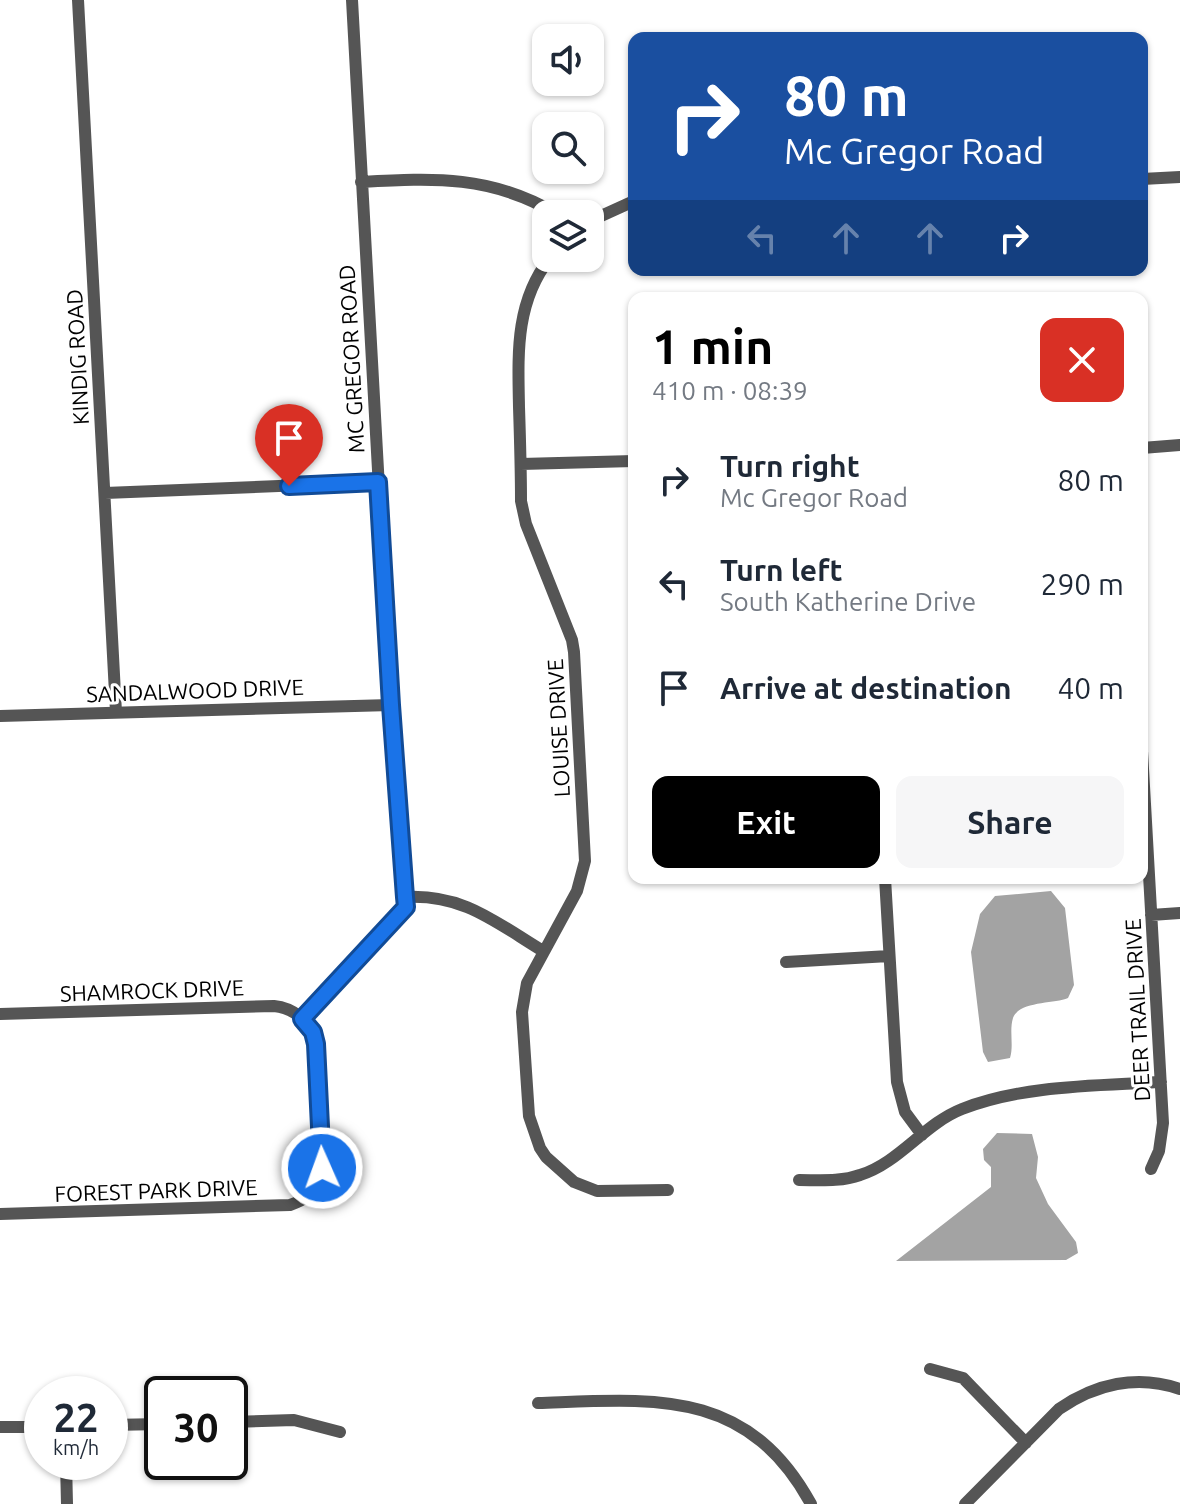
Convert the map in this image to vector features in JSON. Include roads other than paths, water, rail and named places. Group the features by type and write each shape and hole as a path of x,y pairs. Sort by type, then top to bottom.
{"street":[{"name":"KINDIG ROAD","path":"78,0 116,712"},
{"name":"MC GREGOR ROAD","path":"352,0 391,705 405,897"},
{"path":"1148,179 1180,177"},
{"path":"361,182 429,178 472,182 514,193 532,202"},
{"path":"604,215 628,204"},
{"name":"LOUISE DRIVE","path":"540,272 523,309 517,346 521,501 526,524 572,640 585,861 577,891 527,983 522,1012 529,1116 546,1157 574,1182 597,1191 668,1190"},
{"path":"1148,448 1180,445"},
{"path":"521,464 628,461"},
{"path":"105,493 378,482"},
{"name":"SANDALWOOD DRIVE","path":"0,716 391,705"},
{"name":"DEER TRAIL DRIVE","path":"1148,864 1163,1123 1159,1151 1151,1169"},
{"path":"885,884 897,1082 905,1112 922,1135"},
{"path":"302,1019 406,907 405,897 431,896 463,904 543,951"},
{"path":"1151,915 1180,913"},
{"path":"786,962 889,956"},
{"name":"SHAMROCK DRIVE","path":"0,1014 278,1006 291,1010 302,1019"},
{"name":"FOREST PARK DRIVE","path":"0,1214 281,1206 296,1203 310,1195 319,1183 323,1165 316,1044 313,1032 302,1019"},
{"path":"799,1180 839,1179 860,1175 885,1164 960,1109 1042,1089 1161,1082"},
{"path":"930,1369 963,1378 1026,1443"},
{"path":"965,1504 1059,1409 1075,1399 1103,1386 1134,1381 1166,1384 1180,1389"},
{"path":"538,1403 647,1400 679,1403 714,1413 752,1434 776,1454 800,1483 811,1504"},
{"path":"248,1421 294,1420 340,1432"},
{"path":"0,1427 24,1427"},
{"path":"66,1480 67,1504"}]}
